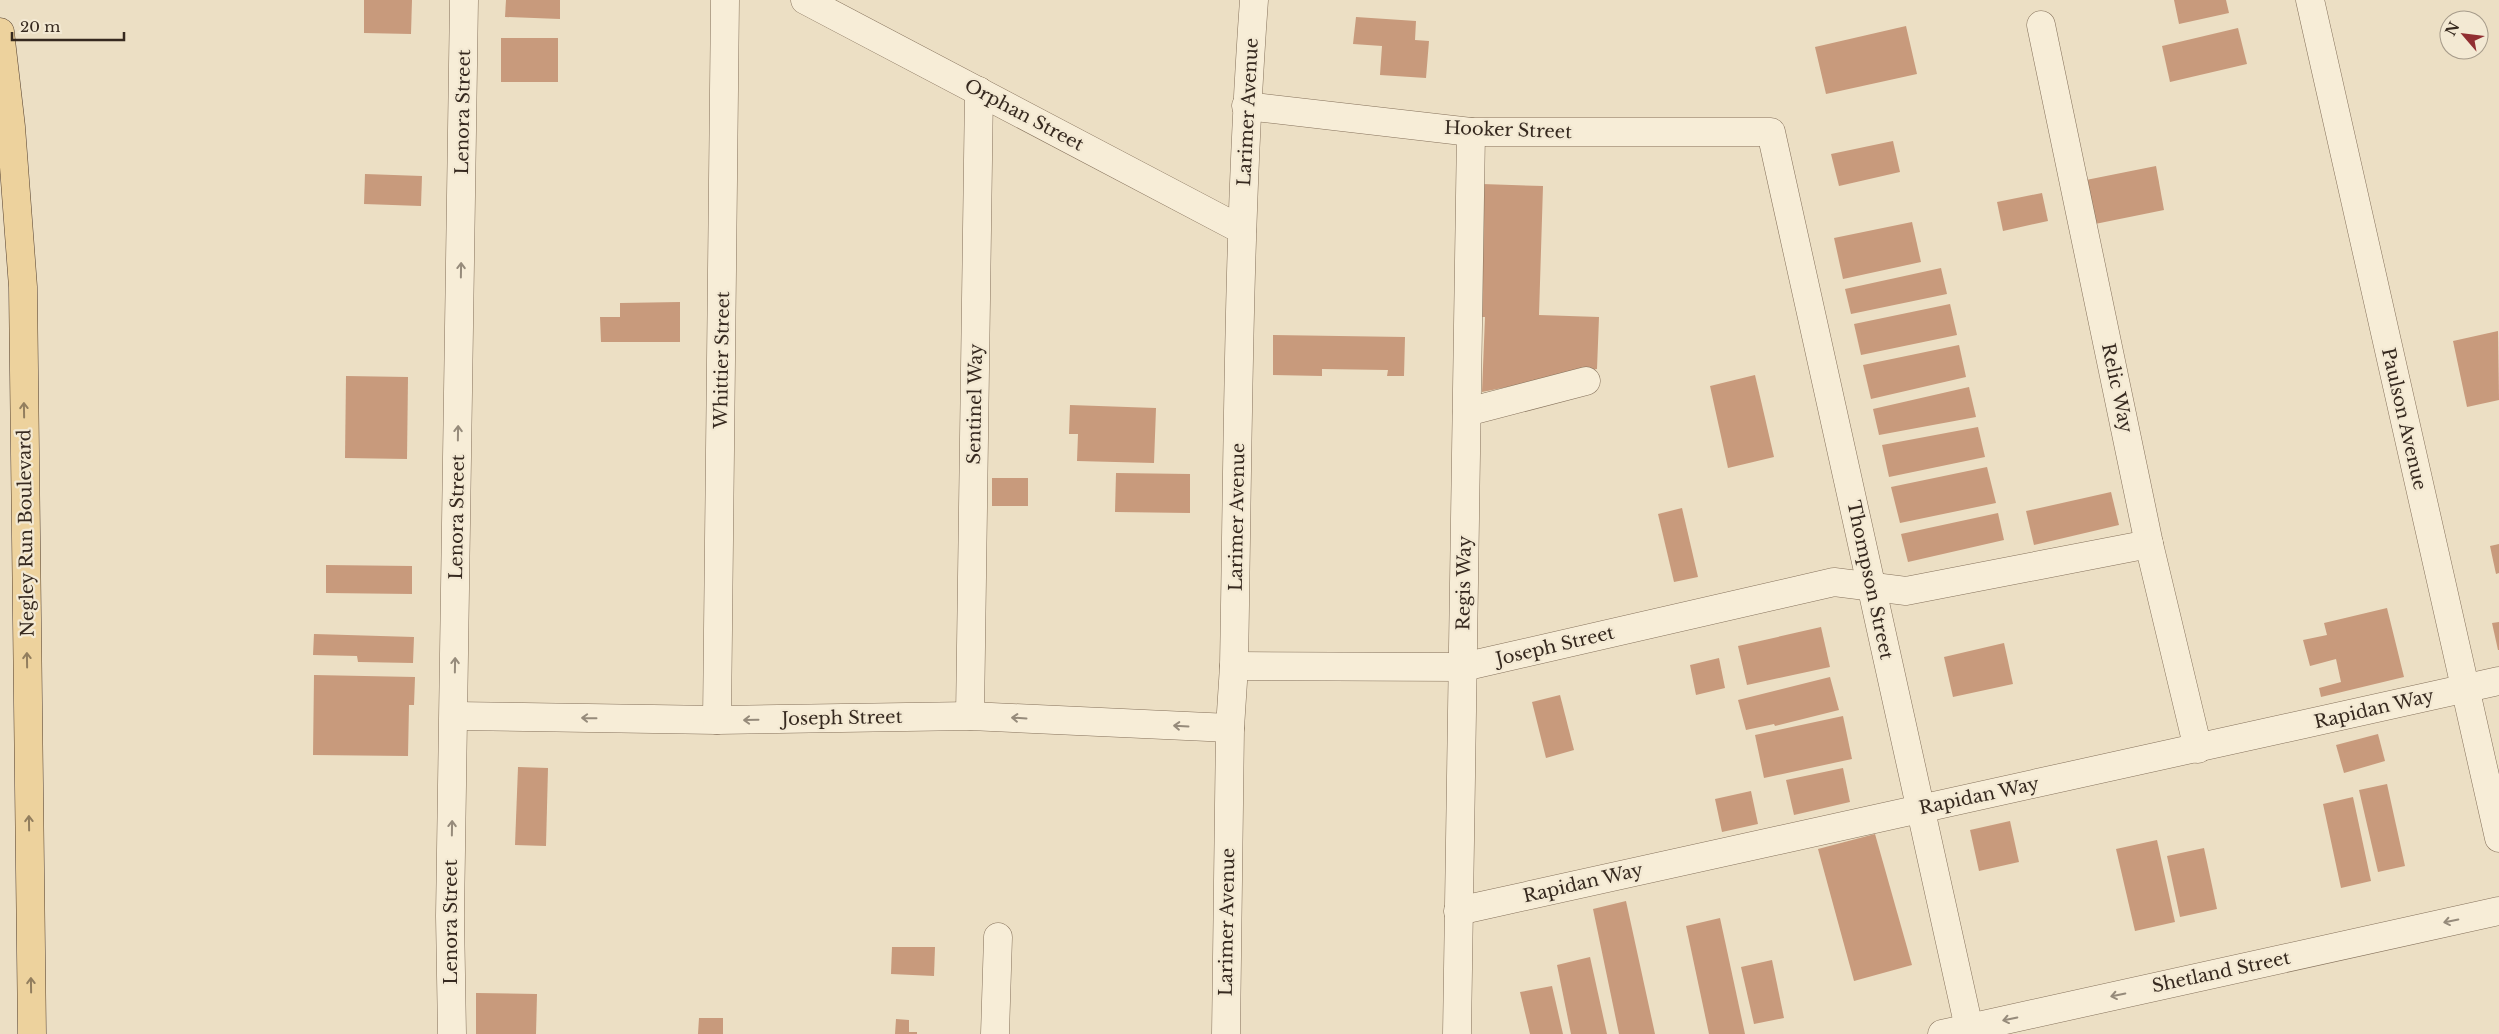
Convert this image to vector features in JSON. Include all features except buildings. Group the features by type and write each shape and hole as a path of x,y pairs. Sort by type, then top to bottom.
{"main road":[{"name":"Negley Run Boulevard","path":"0,32 11,127 22,287 32,1034"}],"street":[{"name":"Lenora Street","path":"452,1034 450,916 464,0"},
{"name":"Whittier Street","path":"717,720 725,0"},
{"name":"Orphan Street","path":"805,0 1242,230"},
{"name":"Larimer Avenue","path":"1226,1034 1230,728 1234,666 1242,230 1246,106 1254,0"},
{"name":"Paulson Avenue","path":"2310,0 2499,838"},
{"name":"Relic Way","path":"2041,25 2149,544 2198,750"},
{"name":"Sentinel Way","path":"970,716 980,91"},
{"name":"Hooker Street","path":"1246,106 1471,132 1771,132"},
{"name":"Regis Way","path":"1456,1034 1471,132"},
{"name":"Thompson Street","path":"1771,132 1969,1028"},
{"path":"1467,412 1586,381"},
{"name":"Joseph Street","path":"1234,666 1462,667 1834,582 1906,591 2149,544"},
{"name":"Rapidan Way","path":"1458,911 1920,808 2198,750 2499,681"},
{"name":"Joseph Street","path":"454,716 717,720 970,716 1230,728"},
{"name":"Shetland Street","path":"1942,1034 2499,911"},
{"path":"996,1034 998,937"}]}
